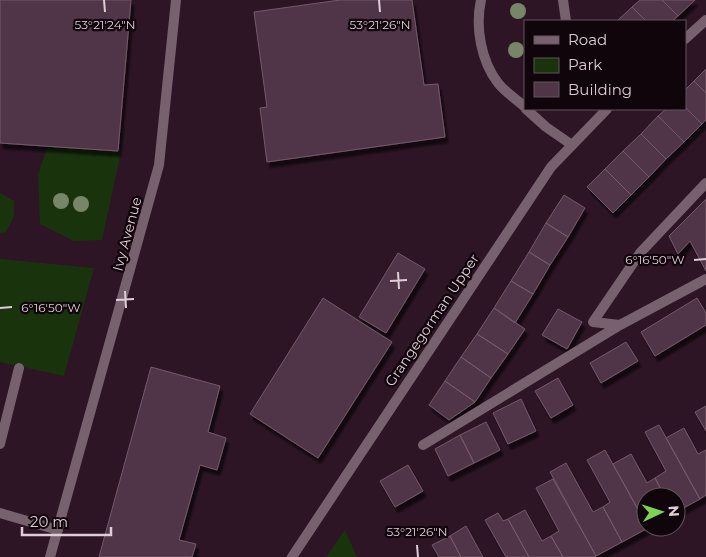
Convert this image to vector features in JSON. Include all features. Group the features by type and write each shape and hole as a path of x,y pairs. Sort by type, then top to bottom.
{"street":[{"name":"Ivy Avenue","path":"50,557 159,165 176,0"},
{"path":"481,0 479,32 486,59 498,83 524,104"},
{"path":"563,0 566,20"},
{"path":"686,38 706,20"},
{"path":"530,110 546,127 572,145"},
{"name":"Grangegorman Upper","path":"292,557 551,167 606,110"},
{"path":"620,325 593,322 640,253 706,183"},
{"path":"422,445 620,325 706,278"},
{"path":"0,444 19,368"},
{"path":"0,513 58,530"}],"green space":[{"path":"48,146 121,152 102,240 74,241 40,224 38,174"},
{"path":"0,193 14,201 14,216 6,232 0,233"},
{"path":"0,259 94,268 64,376 0,362"},
{"path":"345,530 357,557 326,557"}],"building":[{"path":"0,0 131,0 118,151 0,143"},
{"path":"340,0 412,0 424,85 438,84 445,137 267,162 260,108 267,107 254,12"},
{"path":"640,0 662,0 678,16 673,20 645,20 632,7"},
{"path":"662,0 695,0 678,16"},
{"path":"632,7 645,20 618,20"},
{"path":"706,69 706,93 694,81"},
{"path":"694,81 706,93 706,120 702,124 686,108 686,89"},
{"path":"686,108 702,124 684,142 658,116 665,110 686,110"},
{"path":"658,116 684,142 666,159 641,134"},
{"path":"641,134 666,159 649,177 623,151"},
{"path":"623,151 649,177 631,195 605,169"},
{"path":"605,169 631,195 613,213 587,187"},
{"path":"564,195 585,208 568,237 546,223"},
{"path":"706,199 706,271 690,241 678,254 669,236"},
{"path":"546,223 568,237 550,265 529,252"},
{"path":"529,252 550,265 533,294 511,281"},
{"path":"398,253 425,269 386,333 359,317"},
{"path":"511,281 533,294 515,323 494,308"},
{"path":"323,298 392,342 318,458 250,414"},
{"path":"697,298 706,313 706,325 655,356 641,332"},
{"path":"494,308 525,329 508,354 477,334"},
{"path":"558,309 582,322 567,349 542,335"},
{"path":"477,334 508,354 491,378 461,357"},
{"path":"626,342 638,361 601,383 590,363"},
{"path":"461,357 491,378 475,402 445,381"},
{"path":"151,367 220,386 208,432 226,438 217,470 200,465 179,540 196,544 192,557 99,557"},
{"path":"558,378 573,405 551,418 535,391"},
{"path":"445,381 475,402 449,420 429,405"},
{"path":"521,399 536,431 508,444 493,413"},
{"path":"706,406 706,431 695,412"},
{"path":"486,422 500,450 474,463 460,435"},
{"path":"659,425 700,499 686,507 686,487 660,487 655,478 666,471 645,432"},
{"path":"684,428 698,454 706,450 706,495 700,499 666,438"},
{"path":"460,435 474,463 448,476 435,449"},
{"path":"605,450 636,506 636,534 622,542 603,507 610,502 587,460"},
{"path":"631,454 647,483 655,478 660,487 636,487 636,506 613,464"},
{"path":"566,463 593,512 603,507 622,542 596,556 550,472"},
{"path":"408,465 423,491 395,507 380,481"},
{"path":"553,479 595,557 563,557 551,536 559,531 536,488"},
{"path":"525,510 542,541 551,536 563,557 529,557 508,519"},
{"path":"498,513 503,521 508,519 529,557 506,557 485,520"},
{"path":"466,526 483,557 461,557 450,536"},
{"path":"450,536 461,557 439,557 432,545"}]}
